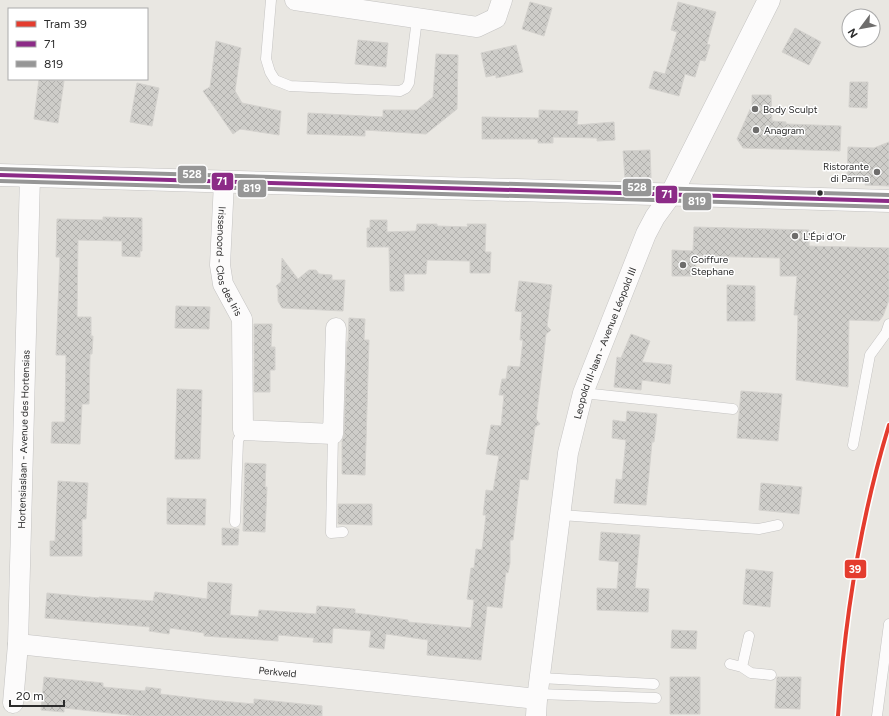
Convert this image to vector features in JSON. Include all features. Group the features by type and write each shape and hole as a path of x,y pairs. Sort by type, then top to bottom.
{"main road":[{"name":"Leopold III-laan - Avenue Léopold III","path":"671,195 769,0"},
{"path":"0,175 889,201"}],"street":[{"path":"295,0 477,27 496,18 502,0"},
{"name":"Hortensiaslaan - Avenue des Hortensias","path":"13,703 18,644 30,176"},
{"name":"Irissenoord - Clos des Iris","path":"224,182 220,265 223,284 242,319 243,430"},
{"name":"Leopold III-laan - Avenue Léopold III","path":"538,697 568,454 583,393 646,234 655,217 671,195"},
{"path":"243,430 333,434 336,328"},
{"name":"Perkveld","path":"18,644 538,697"}],"lane":[{"path":"271,0 266,59 270,72 276,80 290,86 400,92 406,88 408,83 417,19"},
{"path":"853,445 870,355 886,333 889,324"},
{"path":"583,393 733,409"},
{"path":"235,522 238,441 243,430"},
{"path":"333,434 330,533 343,532"},
{"path":"561,515 760,529 778,525"},
{"path":"877,716 889,624"},
{"path":"742,667 749,636"},
{"path":"730,664 742,667 751,673 771,675"},
{"path":"538,697 654,684"},
{"path":"538,697 656,698"}],"building":[{"path":"530,2 552,8 544,36 522,29"},
{"path":"678,2 716,12 707,44 710,45 705,61 700,60 695,77 685,74 679,96 649,88 654,71 665,74 677,32 671,30"},
{"path":"795,28 821,42 809,65 782,52"},
{"path":"358,40 388,43 386,67 355,64"},
{"path":"216,41 241,48 235,91 242,103 281,111 279,135 240,129 233,134 203,91 210,87"},
{"path":"516,45 523,72 496,78 496,75 486,77 481,53"},
{"path":"436,54 458,55 457,109 426,134 365,130 365,136 307,134 308,113 383,117 383,110 417,110 433,97"},
{"path":"39,80 64,81 58,123 34,119"},
{"path":"850,82 868,82 867,108 849,107"},
{"path":"137,83 159,88 152,126 130,122"},
{"path":"752,95 771,95 772,121 786,122 786,124 841,126 840,151 743,148 737,139 752,105"},
{"path":"539,110 578,111 577,125 614,122 615,140 597,141 597,138 553,137 553,143 538,143 538,139 482,139 482,117 539,118"},
{"name":"Ristorante di Parma","path":"889,142 889,186 865,185 866,182 847,181 848,147 874,148"},
{"path":"650,150 651,178 625,179 623,151"},
{"path":"103,217 142,218 142,251 140,251 140,257 122,256 122,241 78,240 77,317 91,317 91,336 93,336 92,354 90,354 89,404 82,404 80,444 51,443 52,422 65,422 66,355 56,355 60,257 56,257 57,219 103,220"},
{"path":"370,220 387,220 387,232 416,231 417,224 468,227 467,224 486,224 485,252 491,252 490,273 470,273 470,261 427,260 426,274 404,274 404,291 390,291 389,247 367,247 367,228 370,228"},
{"path":"694,227 809,230 809,246 889,248 889,300 883,316 879,321 849,320 848,387 796,380 798,315 794,315 797,276 780,276 780,258 696,256 696,276 672,276 672,250 693,251"},
{"path":"282,258 298,279 309,270 316,270 319,274 332,275 332,280 345,280 343,311 282,308 278,301 278,289 276,286 281,282"},
{"path":"519,281 552,285 547,326 551,330 546,334 536,419 540,424 535,427 528,480 520,479 513,540 510,540 510,563 508,573 506,572 502,608 487,606 481,660 427,655 428,640 386,634 384,649 369,647 371,631 333,628 332,643 313,642 314,638 278,635 278,641 204,636 204,633 170,628 169,634 149,631 150,627 45,618 47,593 153,601 155,592 207,599 208,582 232,584 230,615 258,617 259,610 316,614 317,606 355,609 355,613 408,620 408,622 471,628 474,600 467,599 471,568 474,568 476,549 482,550 486,515 483,515 486,490 493,491 499,456 486,454 491,425 501,426 504,395 499,395 502,379 506,379 508,366 520,367 523,340 520,340 522,312 515,311"},
{"path":"727,285 755,286 755,321 727,321"},
{"path":"176,306 210,307 209,329 175,328"},
{"path":"349,318 365,319 364,340 369,340 365,475 342,474 342,441 344,434"},
{"path":"254,324 272,324 271,347 275,347 275,370 270,370 270,392 254,392"},
{"path":"631,334 650,341 642,362 672,365 670,384 642,380 641,390 614,387 617,357 621,358"},
{"path":"177,389 202,390 200,459 175,459"},
{"path":"741,391 782,394 778,441 737,438"},
{"path":"627,411 657,414 654,442 652,442 646,505 614,503 616,479 622,480 626,440 612,438 613,420 626,422"},
{"path":"245,463 266,464 265,487 267,487 265,532 243,531"},
{"path":"58,481 88,483 86,519 82,519 82,556 50,556 50,541 55,541"},
{"path":"761,483 802,487 799,514 759,510"},
{"path":"167,498 206,499 205,525 167,524"},
{"path":"338,504 372,504 372,525 338,524"},
{"path":"222,528 239,529 238,545 222,545"},
{"path":"601,532 640,535 635,588 649,589 648,612 597,610 597,588 617,589 619,562 599,560"},
{"path":"746,569 773,572 770,607 743,604"},
{"path":"672,630 697,631 696,649 671,648"},
{"path":"44,677 103,683 103,687 145,691 146,687 161,689 160,694 210,700 254,704 254,699 322,706 322,716 138,716 64,708 64,712 41,710"},
{"path":"670,677 700,677 700,714 670,714"},
{"path":"777,677 801,677 800,709 775,708"}],"tram line":[{"name":"39","path":"838,716 845,642 855,569 870,497 889,425"}],"transit line":[{"name":"528","path":"0,169 889,195"},
{"name":"71","path":"0,175 889,201"},
{"name":"819","path":"0,181 889,207"}],"place":[{"name":"Body Sculpt","path":"755,109"},
{"name":"Anagram","path":"756,130"},
{"name":"Ristorante di Parma","path":"877,172"},
{"name":"L'Épi d'Or","path":"795,236"},
{"name":"Coiffure Stephane","path":"683,265"}]}
